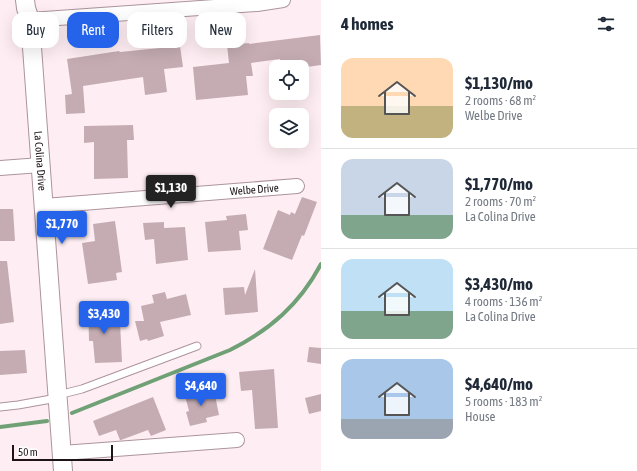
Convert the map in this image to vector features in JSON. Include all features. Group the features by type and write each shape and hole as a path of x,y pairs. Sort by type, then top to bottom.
{"street":[{"name":"La Colina Drive","path":"25,0 27,12"},
{"name":"La Colina Drive","path":"32,12 34,0"},
{"path":"59,18 257,4 283,0"},
{"name":"La Colina Drive","path":"32,48 63,471"},
{"path":"0,168 41,165"},
{"name":"Welbe Drive","path":"44,206 297,186"},
{"path":"62,453 237,440"}],"lane":[{"path":"0,407 18,406 82,390 197,346"}],"building":[{"path":"320,35 321,65 309,67 309,60 280,59 251,63 253,76 246,76 248,95 196,100 193,67 229,63 227,48 246,48 246,43"},
{"path":"160,48 180,48 183,67 164,69 167,92 145,95 143,77 83,86 85,113 66,114 65,95 72,94 67,59"},
{"path":"133,125 134,140 127,140 128,178 94,179 94,142 84,143 84,126"},
{"path":"302,197 317,202 304,236 302,235 292,260 263,249 278,210 290,215 291,212 295,214"},
{"path":"0,209 13,209 15,241 0,241"},
{"path":"246,214 248,230 239,231 241,250 208,252 205,222 227,220 226,216"},
{"path":"115,221 122,272 116,273 117,280 88,284 82,243 95,241 93,224"},
{"path":"164,222 164,228 185,227 188,260 156,264 154,239 145,240 143,223"},
{"path":"0,261 7,261 14,322 0,324"},
{"path":"255,269 258,312 225,315 223,288 244,287 245,295"},
{"path":"165,292 167,299 186,294 191,315 160,322 164,336 148,341 147,339 140,341 135,321 144,321 141,306 154,303 152,295"},
{"path":"105,302 106,323 120,322 122,362 95,363 93,341 89,341 88,303"},
{"path":"309,347 321,348 321,364 307,362"},
{"path":"25,350 27,373 0,375 0,351"},
{"path":"274,369 278,428 255,429 252,390 241,391 239,372"},
{"path":"214,390 219,415 206,418 207,422 190,426 186,412 189,411 185,396"},
{"path":"321,394 321,411 309,414 305,398"},
{"path":"153,397 166,430 151,436 148,430 121,440 116,430 99,436 93,421"}],"waterway":[{"path":"72,413 230,350 245,342 271,325 294,304 304,292 321,264"},
{"path":"0,427 47,421"}]}
